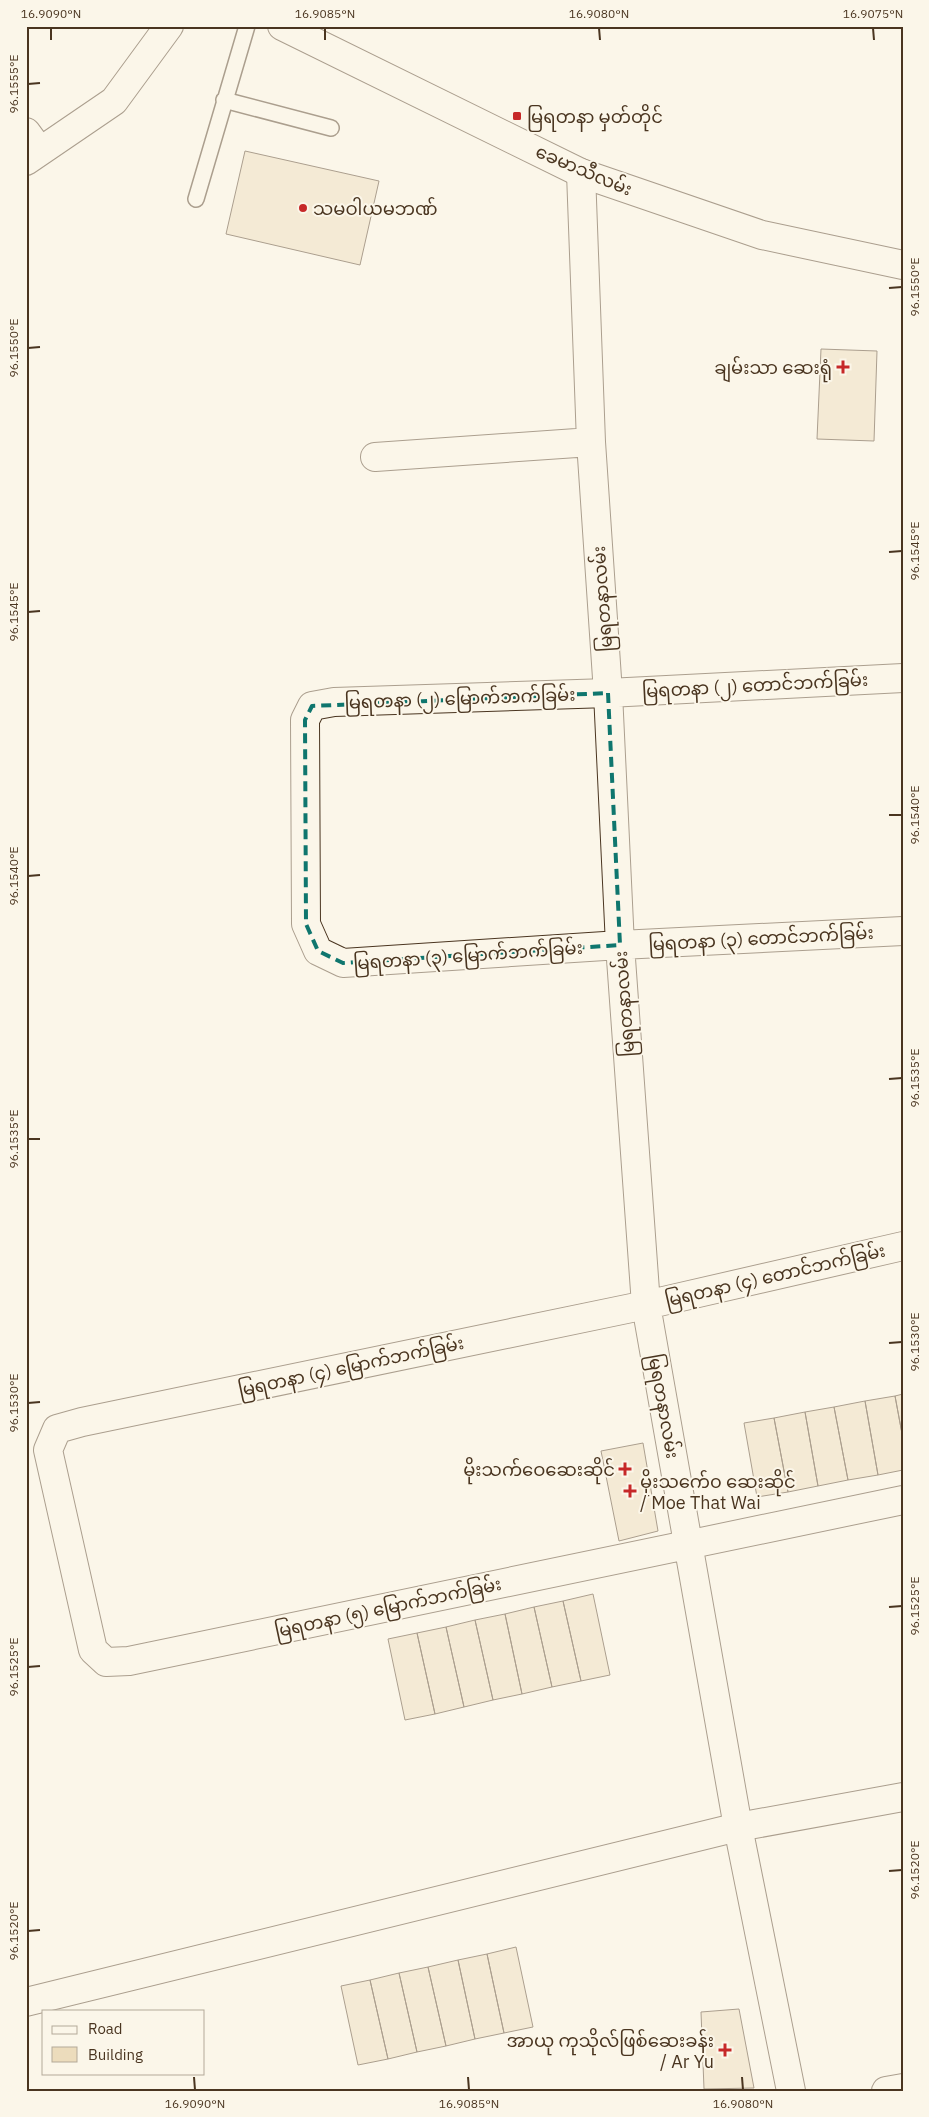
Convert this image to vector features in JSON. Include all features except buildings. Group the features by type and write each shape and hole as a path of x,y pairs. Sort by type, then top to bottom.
{"street":[{"path":"31,148 84,120 114,101 169,26"},
{"name":"ခေမာသီလမ်း","path":"282,26 581,173 762,235 903,265"},
{"name":"မြရတနာလမ်း","path":"581,173 591,442 608,693 620,945 646,1305 738,1827 791,2091"},
{"path":"375,457 591,442"},
{"name":"မြရတနာ (၂) တောင်ဘက်ခြမ်း","path":"608,693 903,678"},
{"name":"မြရတနာ (၂) မြောက်ဘက်ခြမ်း","path":"318,951 306,924 305,720 312,706 334,702 608,693"},
{"name":"မြရတနာ (၃) တောင်ဘက်ခြမ်း","path":"620,945 903,931"},
{"name":"မြရတနာ (၃) မြောက်ဘက်ခြမ်း","path":"318,951 343,963 620,945"},
{"name":"မြရတနာ (၄) တောင်ဘက်ခြမ်း","path":"646,1305 903,1246"},
{"name":"မြရတနာ (၄) မြောက်ဘက်ခြမ်း","path":"93,1650 48,1450 56,1429 82,1422 646,1305"},
{"name":"မြရတနာ (၅) မြောက်ဘက်ခြမ်း","path":"93,1650 106,1662 129,1661 903,1500"},
{"path":"26,2002 738,1827 903,1797"},
{"path":"886,2091 903,2088"}],"lane":[{"path":"196,198 247,26"},
{"path":"224,100 331,128"}],"highlighted area":[{"path":"608,693 620,945 343,963 318,951 306,924 305,720 312,706"}],"place":[{"name":"မြရတနာ မှတ်တိုင်","path":"517,116"},
{"name":"သမဝါယမဘဏ်","path":"303,208"},
{"name":"ချမ်းသာ ဆေးရုံ","path":"843,367"},
{"name":"မိုးသက်ဝေဆေးဆိုင်","path":"625,1469"},
{"name":"မိုးသက်ေ၀ ဆေးဆိုင် / Moe That Wai","path":"630,1491"},
{"name":"အာယု ကုသိုလ်ဖြစ်ဆေးခန်း / Ar Yu","path":"725,2050"}]}
